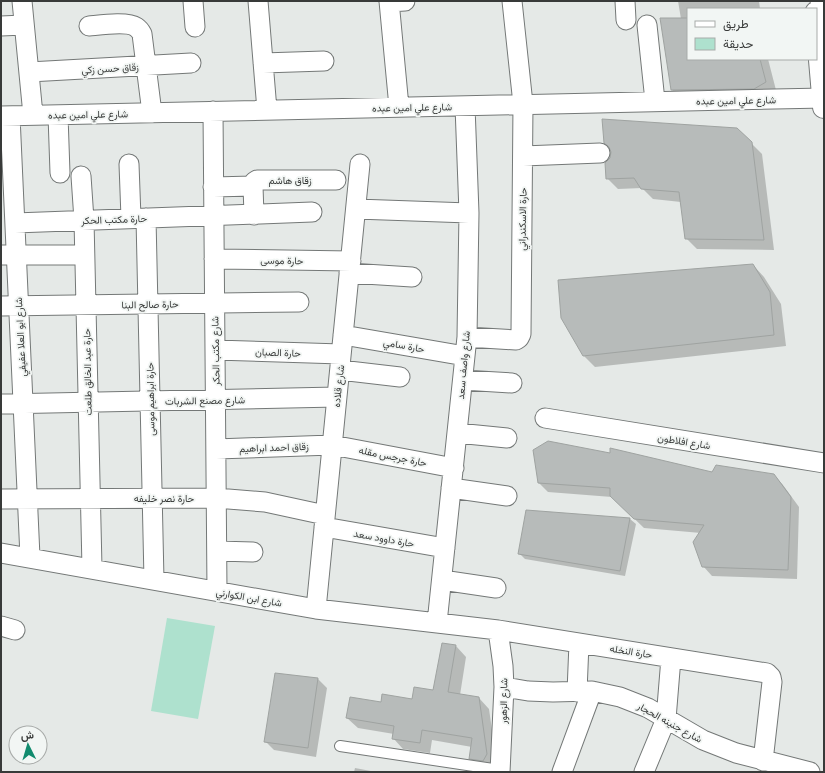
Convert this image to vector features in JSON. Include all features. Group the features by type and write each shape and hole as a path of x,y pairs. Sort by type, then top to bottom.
{"main road":[{"path":"817,24 824,101"}],"street":[{"path":"26,1 24,25 33,115"},
{"path":"193,1 195,27"},
{"path":"258,1 267,110"},
{"path":"394,1 399,107"},
{"name":"حارة الاسكندراني","path":"466,337 516,340 521,334 523,104 512,1"},
{"path":"625,1 626,20"},
{"path":"820,1 824,2"},
{"path":"1,26 24,25"},
{"path":"89,26 127,25 136,27 142,34 152,113"},
{"path":"647,25 655,101"},
{"path":"263,64 324,61"},
{"name":"زقاق حسن زكي","path":"29,72 191,63"},
{"name":"شارع علي امين عبده","path":"5,116 655,101 824,101"},
{"name":"شارع واصف سعد","path":"437,624 465,356 469,213 465,106"},
{"name":"شارع مكتب الحكر","path":"213,111 217,591"},
{"path":"58,115 60,173"},
{"name":"شارع ابو العلا عفيفي","path":"5,116 15,223 8,255 10,306 23,404 30,557"},
{"path":"523,156 600,153"},
{"name":"حارة ابراهيم موسى","path":"129,164 138,218 148,304 154,580"},
{"name":"شارع قلاده","path":"316,609 360,164"},
{"name":"حارة عبد الخالق طلعت","path":"81,176 84,220 92,568"},
{"name":"زقاق هاشم","path":"253,186 259,179 336,180"},
{"path":"213,187 253,186 254,214"},
{"path":"356,209 469,213"},
{"name":"حارة مكتب الحكر","path":"15,223 312,212"},
{"path":"8,255 84,254"},
{"name":"حارة موسى","path":"214,259 350,267 412,277"},
{"name":"حارة صالح البنا","path":"10,306 299,302"},
{"name":"حارة سامي","path":"343,335 465,356"},
{"name":"حارة الصبان","path":"215,350 340,362 400,377"},
{"path":"463,380 512,383"},
{"name":"شارع مصنع الشربات","path":"1,404 337,397"},
{"name":"شارع افلاطون","path":"545,418 824,463"},
{"path":"457,433 507,438"},
{"name":"زقاق احمد ابراهيم","path":"216,448 332,445"},
{"name":"حارة جرجس مقله","path":"332,445 454,468"},
{"path":"451,488 507,496"},
{"name":"حارة نصر خليفه","path":"1,499 216,498 265,502 324,521"},
{"name":"حارة داوود سعد","path":"324,521 445,548"},
{"path":"217,551 253,552"},
{"name":"شارع ابن الكوارني","path":"1,552 316,609 498,630"},
{"path":"442,580 496,588"},
{"name":"حارة النخله","path":"498,630 769,675 772,682 764,761"},
{"name":"شارع الزهور","path":"498,630 503,666 504,687 503,771"},
{"path":"562,772 584,692 579,643"},
{"path":"644,772 666,719 671,658"},
{"name":"شارع جنينه الحجار","path":"504,687 540,692 584,692 620,697 648,708 703,740 736,753 810,772"}],"lane":[{"path":"340,746 503,771"}],"green space":[{"path":"167,618 215,626 198,719 151,711"}],"building":[{"path":"660,18 687,18 687,60 760,60 766,82 754,89 671,90"},
{"path":"602,119 737,128 752,142 764,240 685,239 679,192 641,189 634,178 606,179 605,163 610,158 611,152 609,147 604,143"},
{"path":"753,264 770,292 774,335 583,356 561,318 558,280"},
{"path":"548,441 610,453 610,448 712,472 716,465 774,474 791,497 788,570 702,567 693,542 704,525 634,519 610,496 610,488 538,483 533,450"},
{"path":"526,510 630,518 620,571 518,554"},
{"path":"442,643 456,645 448,692 479,697 487,754 483,761 469,759 472,738 422,730 420,743 392,739 394,726 346,718 350,697 381,702 382,694 412,699 414,687 433,690"},
{"path":"275,673 318,678 308,748 264,742"}]}
